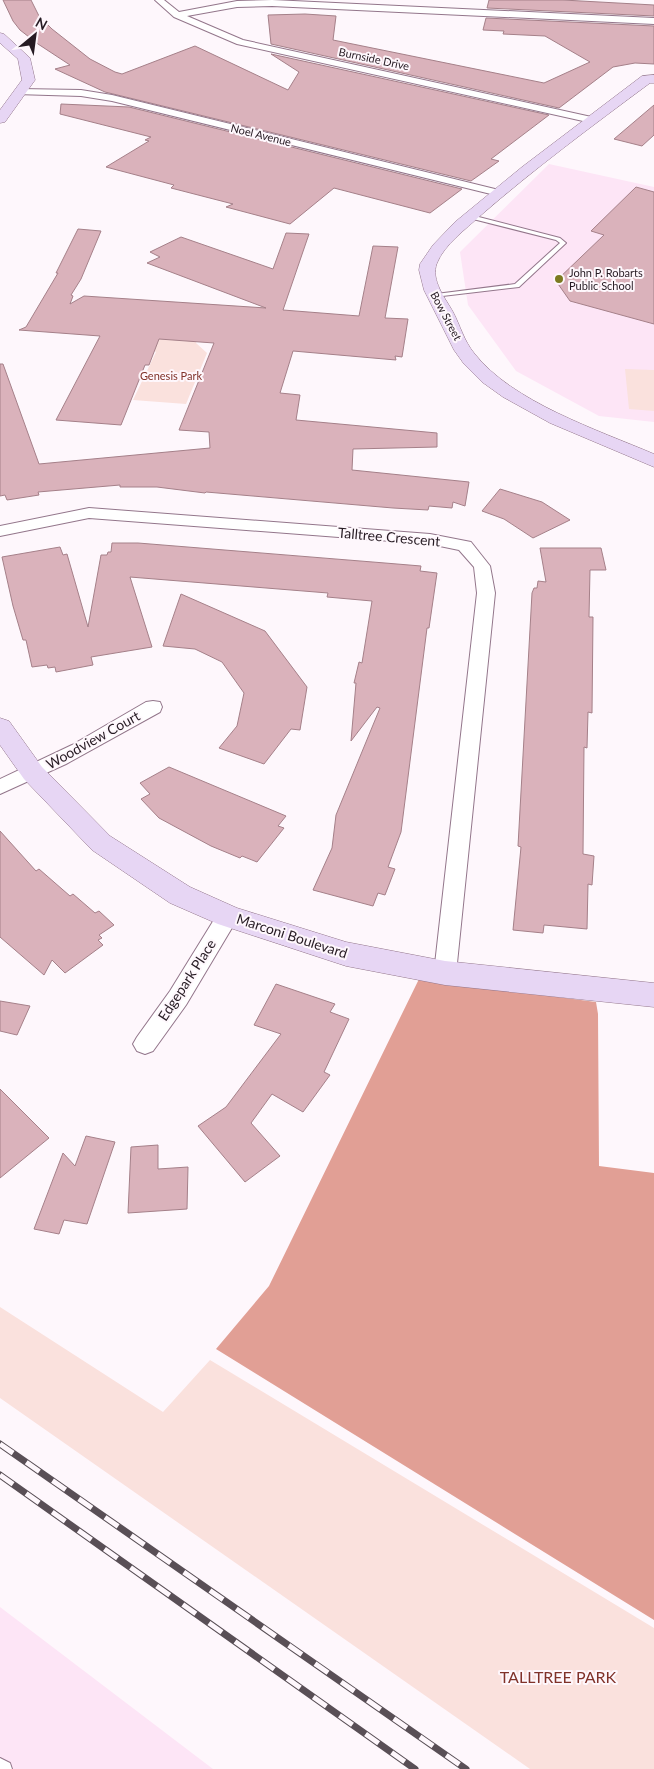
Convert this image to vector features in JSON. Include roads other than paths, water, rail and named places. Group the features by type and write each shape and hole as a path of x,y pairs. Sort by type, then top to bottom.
{"street":[{"name":"Burnside Drive","path":"159,0 177,15 240,42 592,120"},
{"path":"177,15 237,4 272,3 654,21"},
{"path":"0,37 24,58 28,80 0,119"},
{"name":"Bow Street","path":"654,80 647,79 499,193 443,242 428,264 429,283 468,358 499,387 536,409 654,461"},
{"name":"Noel Avenue","path":"20,92 81,92 112,98 499,193"},
{"name":"Talltree Crescent","path":"0,530 89,513 430,539 465,546 482,566 486,593 445,973"},
{"name":"Woodview Court","path":"0,787 33,773 106,736 153,707"},
{"name":"Marconi Boulevard","path":"0,727 33,773 101,843 180,894 228,916 346,954 445,973 654,995"},
{"name":"Edgepark Place","path":"145,1044 178,998 228,916"}],"lane":[{"path":"436,296 517,286 563,243 558,239 471,217"},
{"path":"0,1766 4,1769"}],"railway":[{"path":"0,1444 466,1769"},
{"path":"0,1475 415,1769"}],"place":[{"name":"John P. Robarts Public School","path":"559,279"}],"park label":[{"name":"Genesis Park","path":"171,376"},
{"name":"TALLTREE PARK","path":"558,1677"}]}
